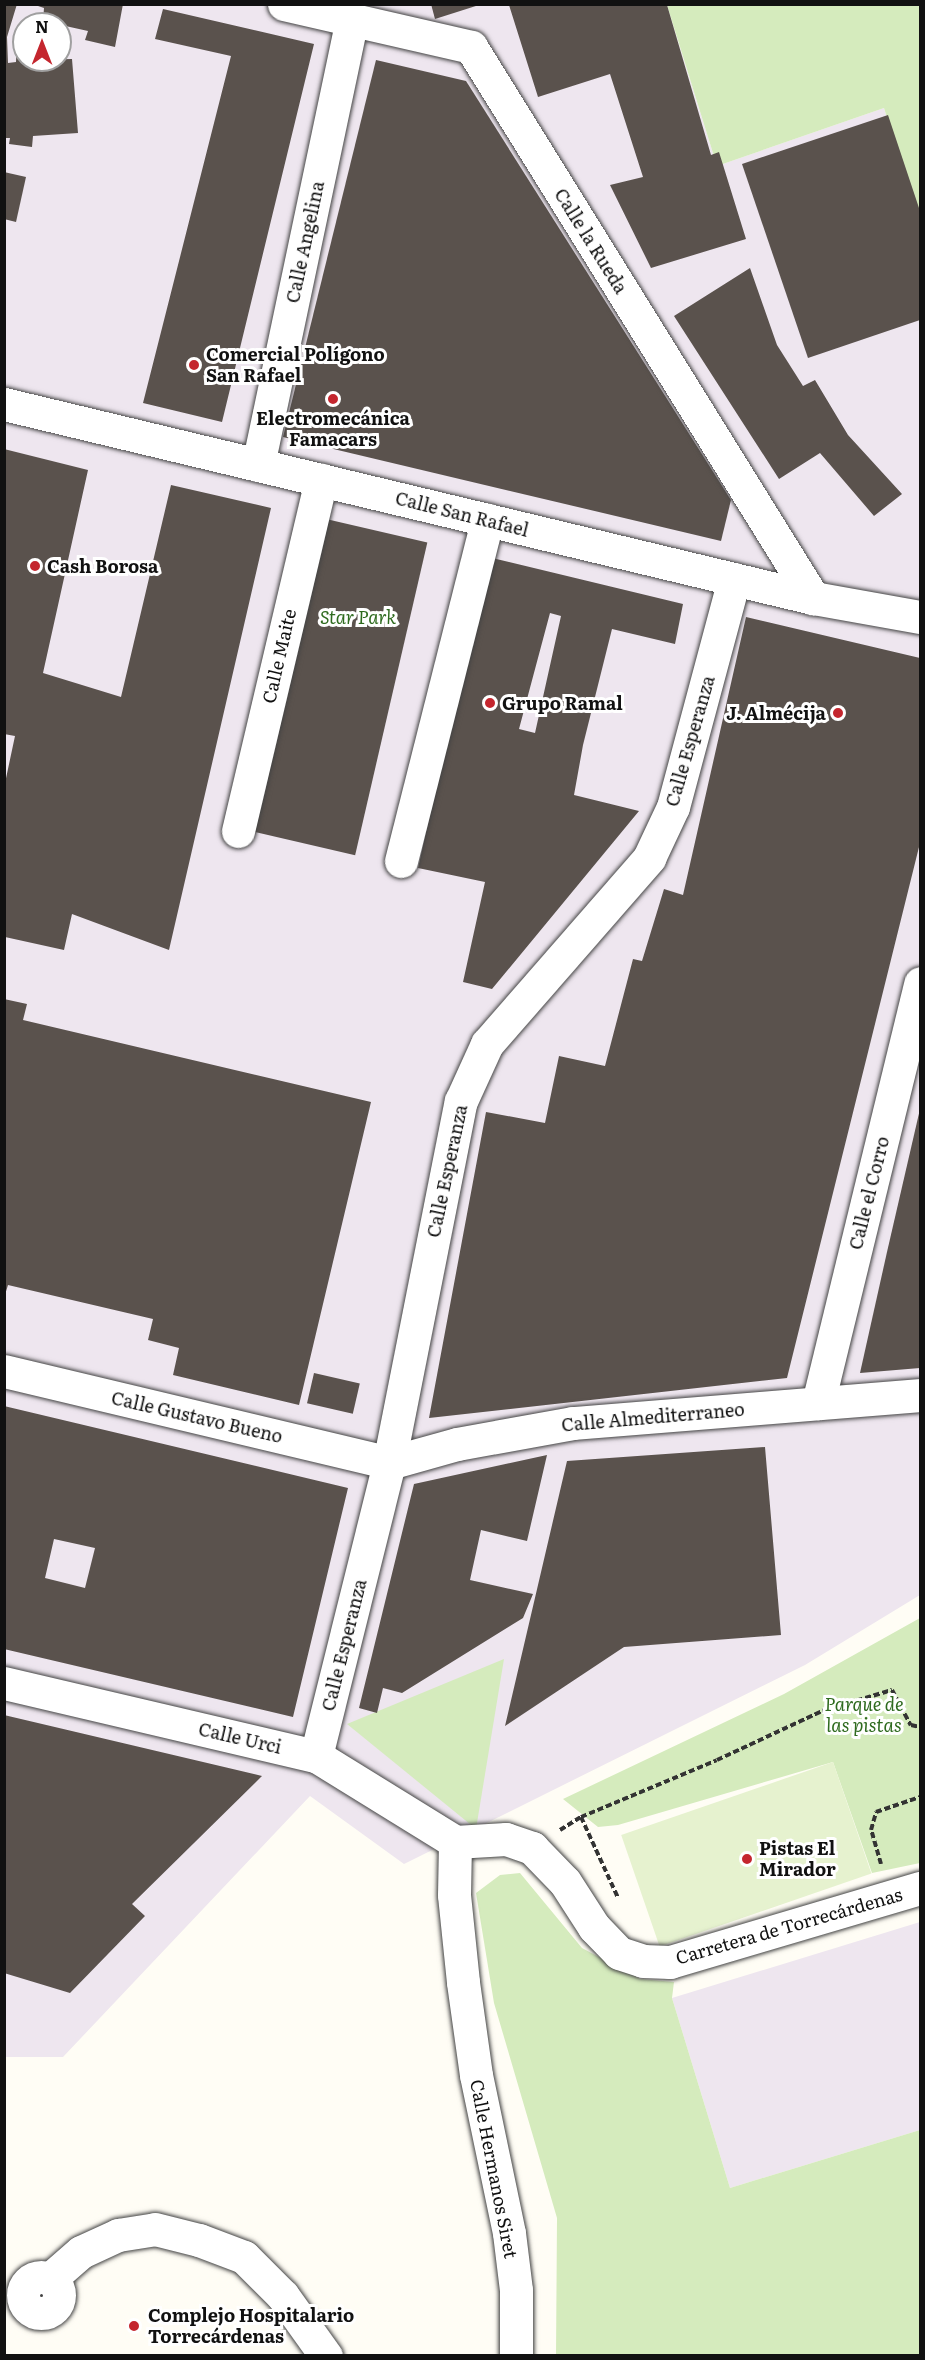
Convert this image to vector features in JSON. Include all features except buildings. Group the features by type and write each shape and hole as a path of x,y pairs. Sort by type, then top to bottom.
{"street":[{"name":"Calle la Rueda","path":"284,4 471,47 813,598"},
{"name":"Calle Angelina","path":"258,465 352,19"},
{"name":"Calle San Rafael","path":"4,404 813,598 921,617"},
{"name":"Calle Maite","path":"238,831 321,480"},
{"path":"401,861 487,520"},
{"name":"Calle Esperanza","path":"316,1756 389,1463 460,1101 487,1044 649,858 673,807 734,579"},
{"name":"Calle el Corro","path":"818,1403 921,983"},
{"name":"Calle Gustavo Bueno","path":"4,1371 389,1463"},
{"name":"Calle Almediterraneo","path":"389,1463 457,1444 573,1423 921,1395"},
{"name":"Calle Urci","path":"4,1683 316,1756 454,1842"},
{"name":"Carretera de Torrecárdenas","path":"454,1842 506,1839 532,1848 565,1882 594,1927 619,1953 643,1961 670,1962 906,1892"},
{"name":"Calle Hermanos Siret","path":"454,1842 454,1895 463,1983 476,2076 509,2233 516,2290 516,2355"},
{"path":"26,2286 81,2252 118,2235 155,2229 199,2240 244,2258 283,2296 326,2355"}],"path":[{"path":"581,1816 717,1760 822,1711 892,1690 911,1725 921,1727"},
{"path":"906,1892 871,1830 876,1812 921,1797"}],"shaded area":[{"path":"5,5 667,5 717,166 884,108 920,222 920,1595 805,1665 404,1864 310,1796 63,2057 5,2057"},
{"path":"920,1922 920,2130 730,2188 672,1998"}],"green space":[{"path":"667,5 920,5 920,222 884,108 717,166"},
{"name":"Parque de las pistas","path":"920,1618 920,1863 872,1873 833,1762 618,1825 598,1827 563,1799 784,1694"},
{"path":"504,1659 476,1829 347,1724"},
{"name":"Pistas El Mirador","path":"833,1762 871,1874 660,1946 621,1835"},
{"path":"520,1873 582,1948 640,1979 674,1982 672,1998 730,2188 920,2130 920,2355 556,2355 557,2218 494,2003 476,1893 500,1875"}],"place":[{"name":"Comercial Polígono San Rafael","path":"194,365"},
{"name":"Electromecánica Famacars","path":"333,399"},
{"name":"Cash Borosa","path":"35,566"},
{"name":"Grupo Ramal","path":"490,703"},
{"name":"J. Almécija","path":"838,713"},
{"name":"Pistas El Mirador","path":"747,1859"},
{"name":"Complejo Hospitalario Torrecárdenas","path":"134,2326"}],"park label":[{"name":"Star Park","path":"358,617"}]}
